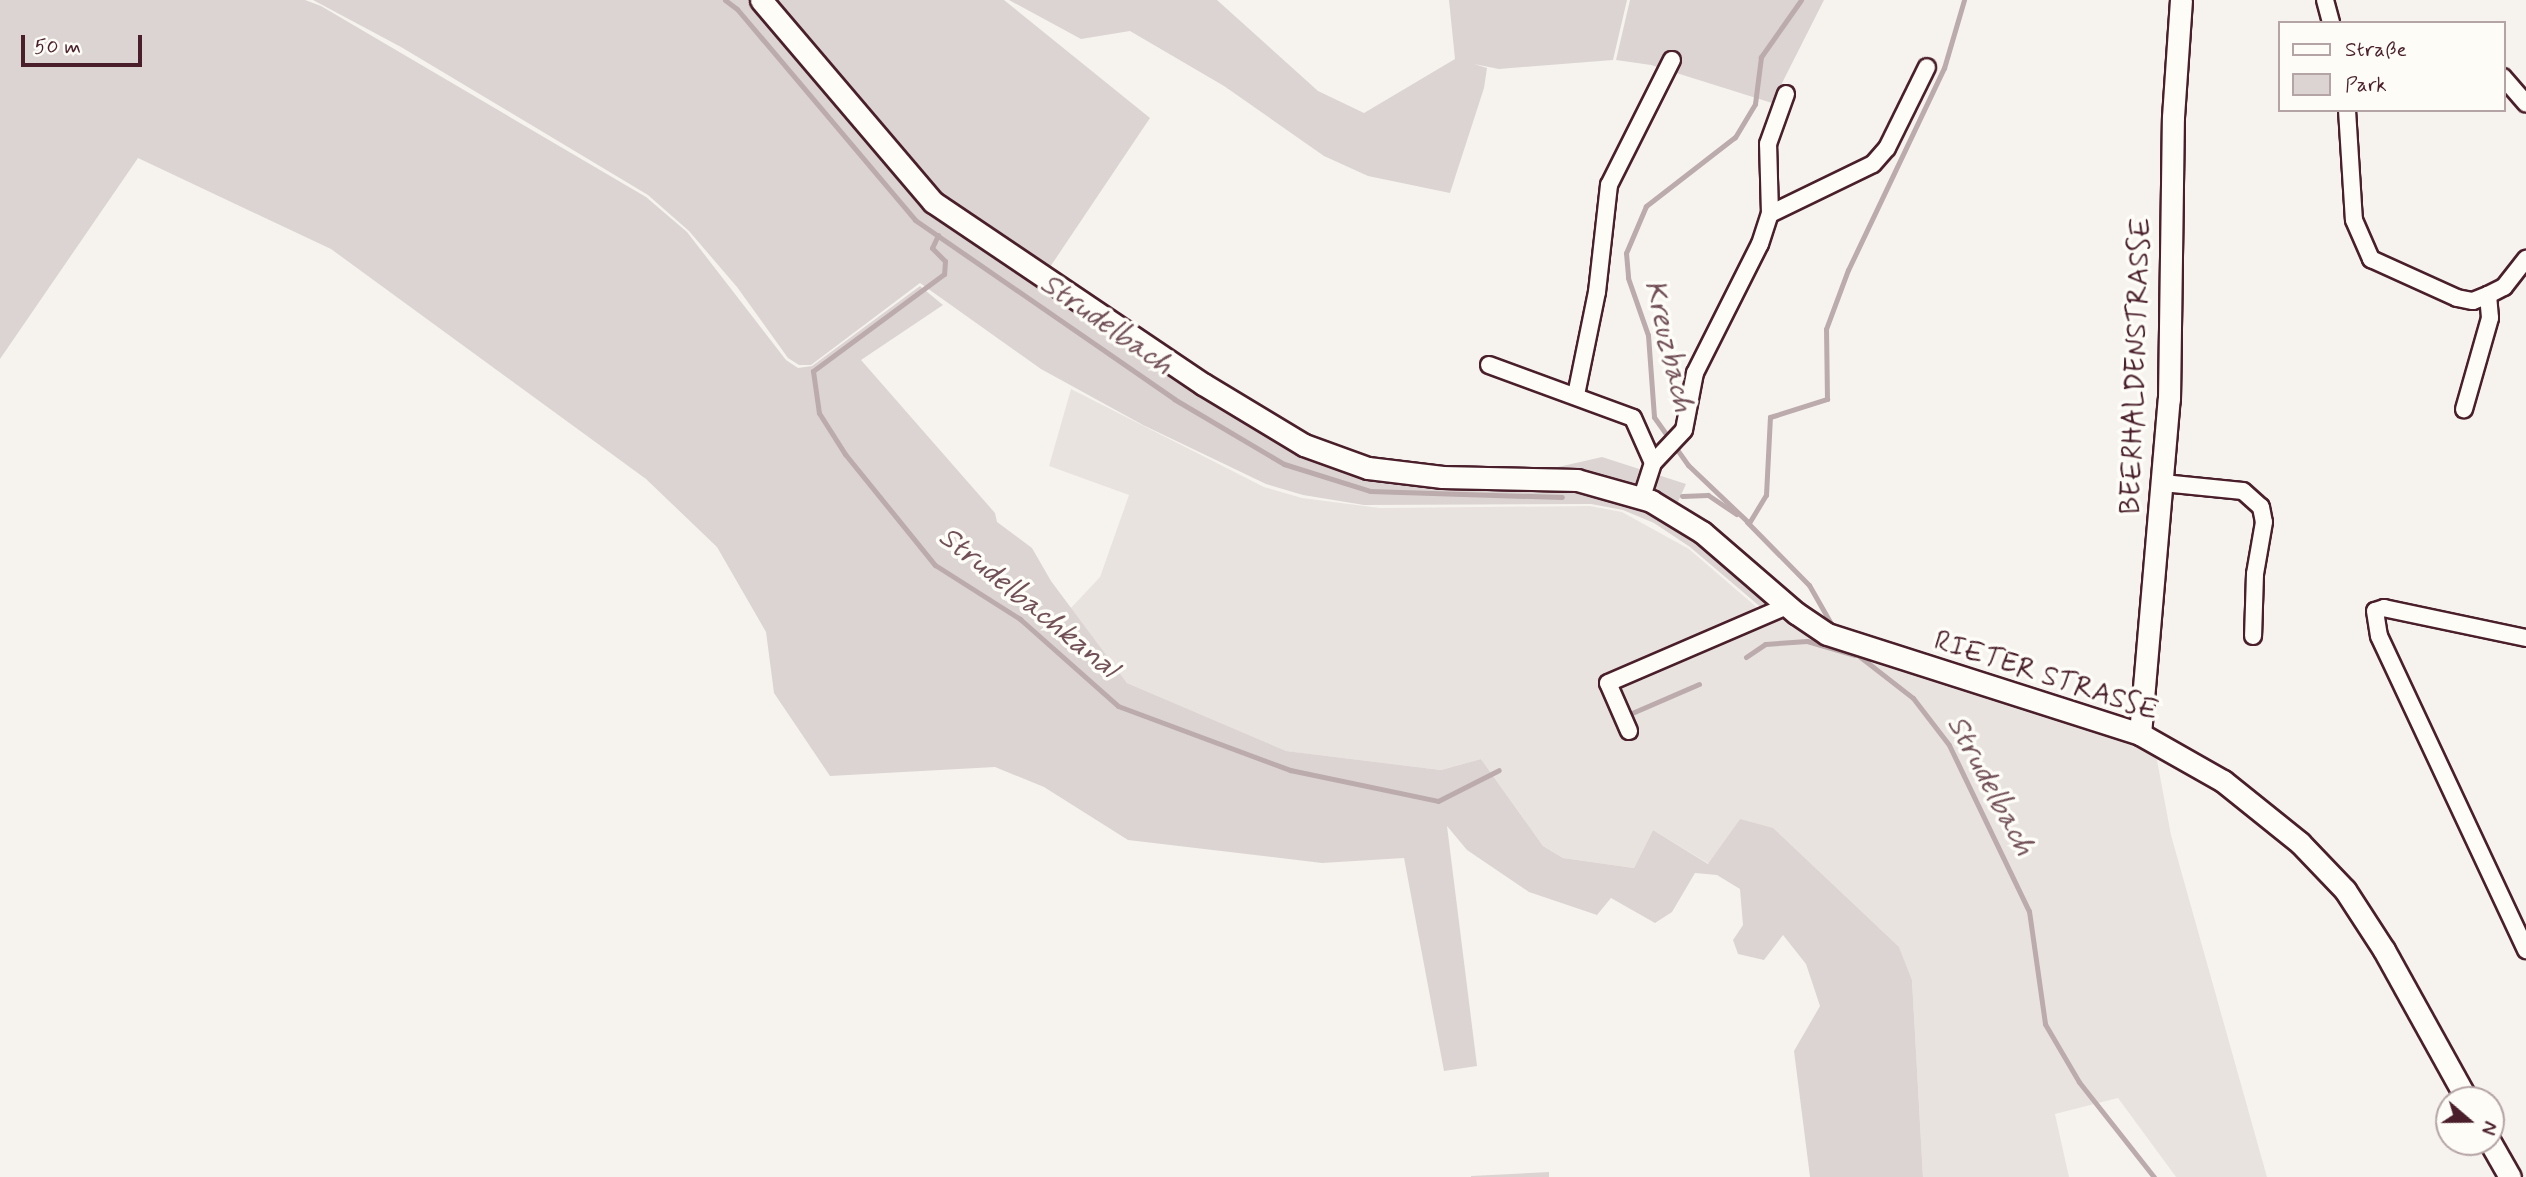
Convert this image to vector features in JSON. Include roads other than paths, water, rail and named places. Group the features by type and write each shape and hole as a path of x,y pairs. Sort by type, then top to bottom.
{"street":[{"name":"RIETER STRASSE","path":"761,0 933,202 1203,384 1304,445 1368,468 1442,477 1577,480 1642,498 1702,532 1787,606 1818,629 1854,644 2140,734 2244,796 2325,867 2384,950 2459,1086"},
{"name":"BEERHALDENSTRASSE","path":"2140,734 2163,483 2171,338 2173,117 2181,0"},
{"path":"2325,0 2330,21"},
{"path":"1576,395 1597,292 1609,185 1672,60"},
{"path":"1770,214 1873,164 1887,148 1927,67"},
{"path":"2505,79 2526,103"},
{"path":"1642,498 1658,460 1684,430 1695,373 1760,244 1770,214 1768,144 1786,94"},
{"path":"2347,112 2354,220 2371,259 2457,298 2473,301 2504,287 2526,259"},
{"path":"2464,409 2490,318 2488,295"},
{"path":"1489,365 1633,418 1658,460"},
{"path":"2163,483 2243,491 2260,507 2264,522 2255,574 2253,636"},
{"path":"1624,720 1608,683 1787,606"},
{"path":"2526,638 2384,608 2375,611 2379,636 2526,950"},
{"path":"2498,1156 2510,1177"}],"waterway":[{"name":"Strudelbach","path":"725,0 737,9 915,220 1174,399 1284,464 1370,491 1562,497"},
{"name":"Kreuzbach","path":"1801,0 1761,57 1755,104 1735,137 1646,206 1626,253 1628,278 1648,335 1654,417 1688,465 1749,523 1766,495 1770,417 1827,399 1826,329 1848,270 1944,68 1964,0"},
{"name":"Strudelbachkanal","path":"938,235 932,248 945,261 944,274 813,371 819,413 845,454 935,565 1020,619 1118,706 1290,770 1438,801 1499,770"},
{"name":"Strudelbach","path":"1682,496 1708,495 1736,514"},
{"name":"Strudelbach","path":"1747,522 1809,585 1833,627"},
{"name":"Strudelbachkanal","path":"1746,657 1765,644 1807,641 1855,655"},
{"name":"Strudelbach","path":"1850,649 1913,698 1949,745 2029,911 2045,1024 2079,1082 2154,1177"},
{"name":"Strudelbachkanal","path":"1632,713 1699,684"}]}
